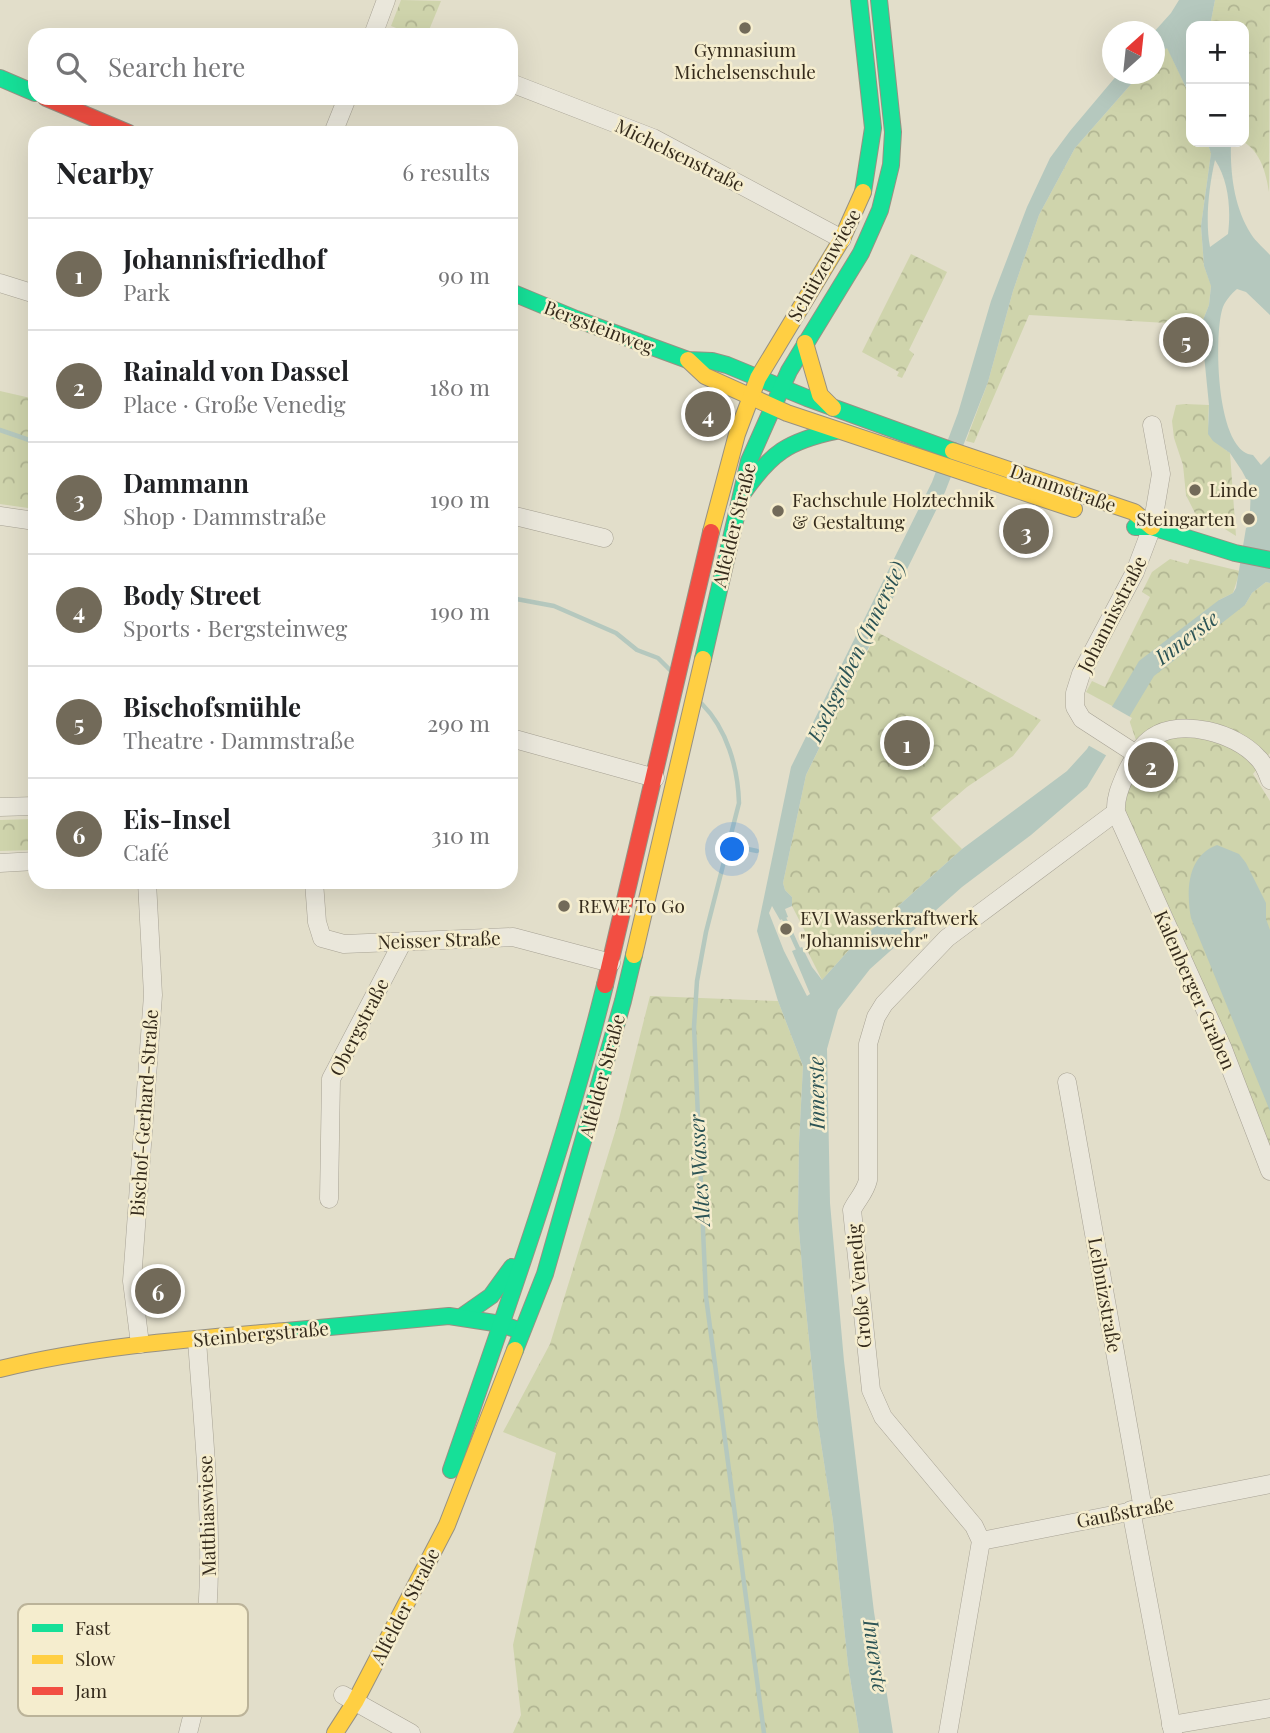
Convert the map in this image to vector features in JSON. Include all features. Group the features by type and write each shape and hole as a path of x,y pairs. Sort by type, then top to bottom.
{"main road":[{"name":"Schützenwiese","path":"752,396 758,378 842,239 866,186 872,141 872,114 859,0"},
{"name":"Schützenwiese","path":"780,387 870,237 888,182 892,117 879,0"},
{"path":"0,78 28,90"},
{"path":"63,105 112,126"},
{"name":"Bergsteinweg","path":"518,295 688,360 712,360 758,378"},
{"path":"805,343 820,395 834,408"},
{"name":"Bergsteinweg","path":"688,360 705,376 772,406"},
{"path":"758,378 834,408"},
{"name":"Alfelder Straße","path":"318,1733 349,1698 447,1525 545,1274 627,984 749,461 780,387"},
{"name":"Alfelder Straße","path":"335,1733 390,1606 433,1518 502,1324 585,1066 655,778 718,501 740,426 752,396"},
{"path":"772,406 837,431"},
{"name":"Dammstraße","path":"834,408 1134,512 1152,527"},
{"path":"739,500 763,464 781,448 808,436 837,431"},
{"name":"Dammstraße","path":"837,431 1095,516"},
{"name":"Dammstraße","path":"1121,525 1152,527 1239,554 1270,560"},
{"path":"461,1317 498,1289 530,1239"},
{"name":"Steinbergstraße","path":"0,1369 41,1359 140,1345 461,1317 502,1324 521,1331"}],"street":[{"path":"380,28 386,0"},
{"name":"Michelsenstraße","path":"518,86 653,138 842,239"},
{"path":"336,126 344,105"},
{"path":"0,284 28,293"},
{"path":"1152,425 1161,474 1152,527"},
{"path":"0,516 28,520"},
{"path":"518,517 604,538"},
{"name":"Johannisstraße","path":"1131,751 1086,722 1075,706 1076,687 1135,572 1152,527"},
{"path":"1116,812 1116,797 1131,751 1163,732 1197,728 1211,731 1255,754 1268,771"},
{"path":"518,740 655,778"},
{"path":"0,807 28,806"},
{"name":"Kalenberger Graben","path":"1116,812 1223,1049 1270,1171"},
{"name":"Große Venedig","path":"981,1541 974,1526 883,1417 870,1390 852,1210 863,1195 868,1181 868,1044 876,1017 884,1004 947,938 1116,812"},
{"path":"0,863 28,862"},
{"name":"Bischof-Gerhard-Straße","path":"140,1345 132,1282 153,995 148,889"},
{"name":"Neisser Straße","path":"315,889 317,922 323,938 344,944 513,937 611,964"},
{"name":"Obergstraße","path":"329,1199 331,1079 402,943"},
{"name":"Leibnizstraße","path":"1067,1082 1172,1729"},
{"name":"Matthiaswiese","path":"197,1340 210,1525 207,1604"},
{"name":"Gaußstraße","path":"981,1541 1270,1484"},
{"path":"948,1733 981,1541"},
{"path":"349,1698 411,1733"},
{"path":"1172,1729 1270,1709"}],"green space":[{"path":"401,0 441,1 430,28 391,26"},
{"path":"1215,0 1270,0 1269,192 1259,158 1249,146 1249,21 1211,21"},
{"path":"1167,47 1186,87 1186,147 1209,147 1211,153 1201,226 1204,266 1211,285 1209,305 1201,325 1029,315 974,443 966,441 988,382 1013,291 1039,215 1075,148 1131,84 1165,84"},
{"path":"911,254 947,272 909,350 914,354 902,378 897,376 899,372 862,352"},
{"path":"0,391 28,397 28,508 0,504"},
{"path":"1176,405 1209,405 1210,433 1217,443 1230,453 1236,536 1196,515 1186,495 1183,465 1174,438 1172,421"},
{"path":"1170,559 1188,564 1190,559 1240,571 1233,593 1219,600 1245,605 1252,593 1266,582 1270,583 1270,753 1253,774 1270,801 1270,1163 1118,812 1136,740 1127,714 1086,692 1092,681 1105,687 1150,597 1142,592 1152,572"},
{"path":"877,632 1041,720 1013,756 967,787 931,818 962,849 848,951 822,980 808,952 813,947 792,906 792,897 785,890 783,883 806,775"},
{"path":"28,819 28,850 0,851 0,820"},
{"path":"650,996 778,1001 803,1066 798,1218 804,1291 817,1417 833,1521 848,1665 859,1733 513,1733 521,1715 513,1645 556,1453 503,1432 550,1344 619,1119"}],"water":[{"path":"1179,0 1215,0 1211,21 1186,21 1186,88 1167,48 1165,50 1164,21"},
{"name":"Innerste","path":"1110,84 1131,84 1075,148 1039,215 1013,291 988,382 945,492 806,775 783,883 785,890 792,897 792,906 785,909 788,917 780,920 772,906 769,913 784,951 807,996 810,994 792,951 802,947 822,980 848,951 962,849 1067,771 1087,749 1139,661 1219,600 1233,593 1236,588 1246,528 1251,526 1253,517 1250,511 1251,488 1242,471 1230,453 1208,434 1209,405 1201,325 1209,305 1211,286 1204,266 1201,226 1211,153 1209,147 1231,147 1232,178 1241,213 1253,237 1270,255 1270,315 1246,292 1237,289 1223,307 1218,344 1221,392 1231,435 1241,449 1253,455 1261,465 1270,456 1270,583 1266,582 1252,593 1245,605 1154,676 1087,787 1031,835 962,887 870,969 838,1010 827,1049 830,1203 844,1361 874,1612 893,1733 859,1733 848,1665 833,1521 817,1417 804,1291 798,1218 803,1066 778,1001 757,931 791,767 932,482 958,413 991,301 1027,207 1050,158","holes":["1215,160 1228,196 1228,234 1210,247 1208,204"]},
{"path":"1217,845 1239,854 1266,903 1266,919 1270,930 1270,1111 1191,918 1189,886 1194,866 1207,850"}],"pier":[{"path":"1109,705 1132,718 1109,757 1086,744"}],"waterway":[{"path":"0,430 28,440"},
{"path":"518,599 554,606 616,633 637,650 658,658 670,670"},
{"name":"Altes Wasser","path":"702,704 718,725 730,750 739,803 706,932 697,981 694,1027 706,1297 764,1733"},
{"path":"729,845 757,851"},
{"name":"Eselsgraben (Innerste)","path":"783,916 800,953"}],"traffic: fast":[{"path":"859,0 873,128 863,192"},
{"path":"703,659 749,461 789,371 861,253 880,210 891,165 893,132 879,0"},
{"path":"0,78 28,90"},
{"path":"518,295 688,360 727,365 807,398 953,451"},
{"path":"743,493 772,458 782,451 805,439 836,431"},
{"path":"1135,527 1152,527 1235,553 1270,560"},
{"path":"515,1350 545,1274 634,955"},
{"path":"451,1470 553,1169 605,985"},
{"path":"461,1317 491,1296 512,1267"},
{"path":"286,1331 449,1316 501,1324 521,1331"}],"traffic: slow":[{"path":"711,532 737,434 758,378 842,239 863,192"},
{"path":"805,343 820,395 833,408"},
{"path":"688,360 705,376 787,413 1074,509"},
{"path":"953,451 1134,512 1152,527"},
{"path":"634,955 703,659"},
{"path":"0,1369 106,1349 286,1331"},
{"path":"335,1733 355,1702 447,1525 515,1350"}],"traffic: jam":[{"path":"63,105 112,126"},
{"path":"605,985 711,532"}],"place":[{"name":"Gymnasium Michelsenschule","path":"745,28"},
{"name":"Bischofsmühle","path":"1186,340"},
{"name":"Body Street","path":"708,414"},
{"name":"Linde","path":"1195,490"},
{"name":"Fachschule Holztechnik & Gestaltung","path":"778,511"},
{"name":"Steingarten","path":"1249,519"},
{"name":"Dammann","path":"1026,531"},
{"name":"Johannisfriedhof","path":"907,743"},
{"name":"Rainald von Dassel","path":"1151,765"},
{"name":"REWE To Go","path":"564,906"},
{"name":"EVI Wasserkraftwerk \"Johanniswehr\"","path":"786,929"},
{"name":"Eis-Insel","path":"158,1291"}]}
